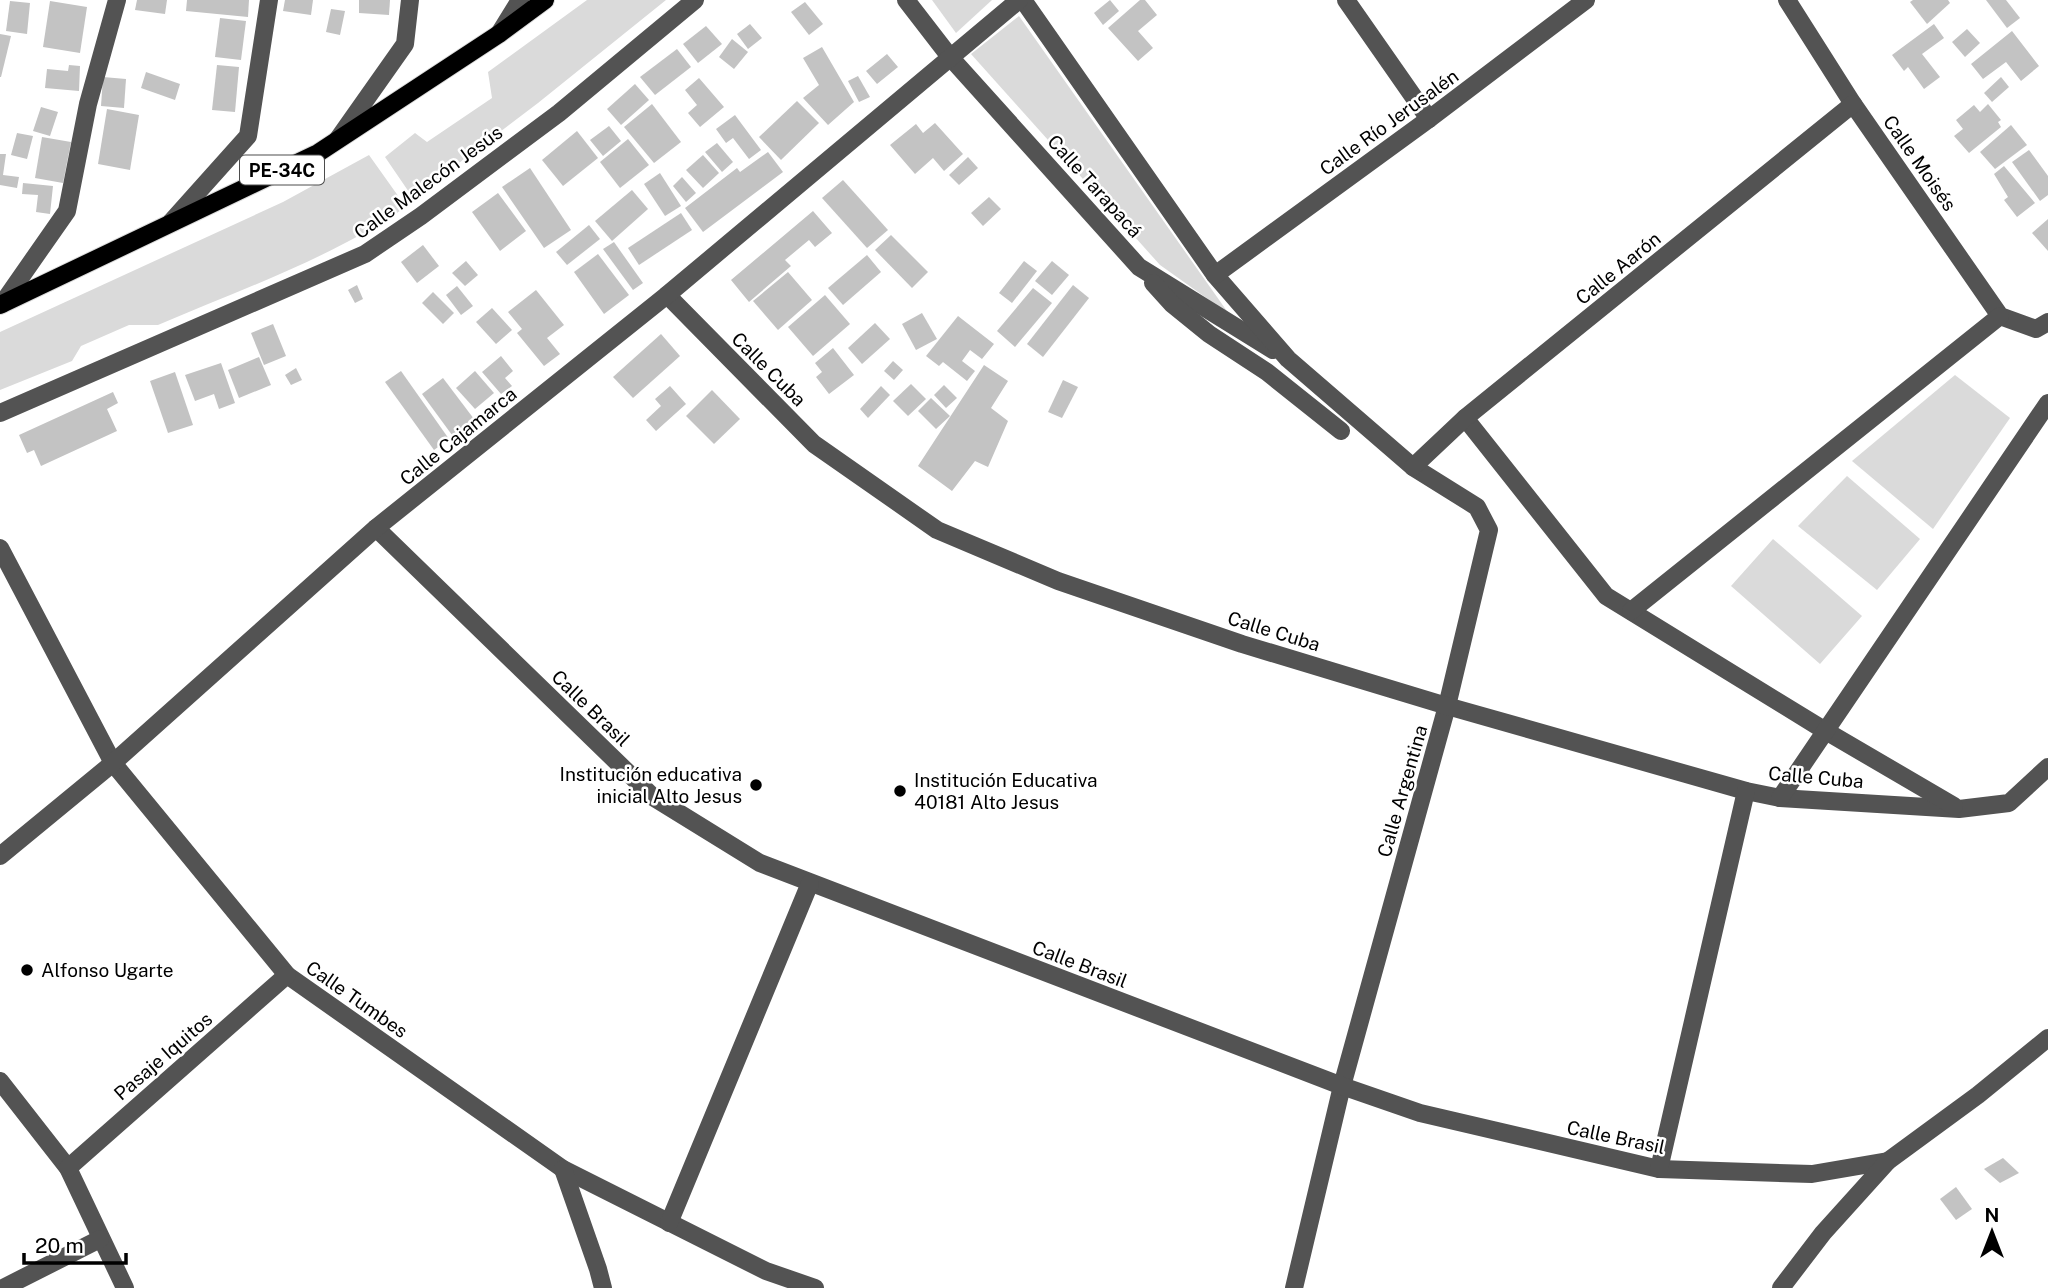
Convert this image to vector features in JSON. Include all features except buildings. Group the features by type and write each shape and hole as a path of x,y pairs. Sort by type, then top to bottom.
{"main road":[{"name":"PE-34C","path":"1,304 334,144 499,34 545,0"}],"street":[{"path":"1,304 67,211 88,104 117,0"},
{"path":"171,222 248,136 269,0"},
{"path":"334,144 405,44 410,0"},
{"path":"499,34 520,0"},
{"name":"Calle Malecón Jesús","path":"0,413 365,254 421,216 559,113 695,0"},
{"name":"Calle Tarapacá","path":"906,0 950,57 1139,267 1288,359"},
{"path":"1021,0 1215,275 1288,359 1413,467"},
{"name":"Calle Cajamarca","path":"0,856 113,763 376,528 667,295 1021,0"},
{"path":"1346,0 1429,119"},
{"name":"Calle Río Jerusalén","path":"1215,275 1429,119 1586,0"},
{"name":"Calle Moisés","path":"1787,0 1853,104 2000,316"},
{"name":"Calle Aarón","path":"1413,467 1465,418 1853,104"},
{"path":"1139,267 1181,312 1267,372 1341,431"},
{"name":"Calle Cuba","path":"667,295 814,444 937,530 1071,586 1242,644 1447,706 1746,791 1780,798 1959,809 2009,803 2048,767"},
{"path":"1631,611 2000,316 2042,326"},
{"path":"1780,798 2048,403"},
{"path":"1465,418 1606,597 1959,809"},
{"name":"Calle Argentina","path":"1294,1288 1342,1086 1447,706 1489,530 1477,507 1413,467"},
{"name":"Calle Brasil","path":"376,528 653,797 760,863 1342,1086 1420,1113 1659,1169 1812,1174 1888,1161"},
{"name":"Calle Tumbes","path":"0,548 113,763 287,975 563,1169 766,1270 815,1288"},
{"path":"1659,1169 1746,791"},
{"path":"669,1223 810,883"},
{"name":"Pasaje Iquitos","path":"68,1168 287,975"},
{"path":"1781,1288 1822,1233 1888,1161 1978,1095 2048,1038"},
{"path":"0,1081 68,1168 125,1288"},
{"path":"563,1169 603,1288"},
{"path":"2,1288 100,1238"}],"shaded area":[{"path":"587,0 666,0 538,103 413,198 385,157 415,133 427,142 492,98 488,72"},
{"path":"932,0 992,0 956,33"},
{"path":"1019,16 1229,314 1160,265 971,54"},
{"path":"369,155 406,207 347,242 285,272 158,325 129,325 81,346 72,361 0,390 0,332 283,202"},
{"path":"1955,375 2010,418 1933,529 1852,461"},
{"path":"1847,476 1920,539 1877,590 1798,526"},
{"path":"1773,539 1862,616 1820,664 1731,586"}],"place":[{"name":"Institución educativa inicial Alto Jesus","path":"756,785"},
{"name":"Institución Educativa 40181 Alto Jesus","path":"900,791"},
{"name":"Alfonso Ugarte","path":"27,970"}]}
